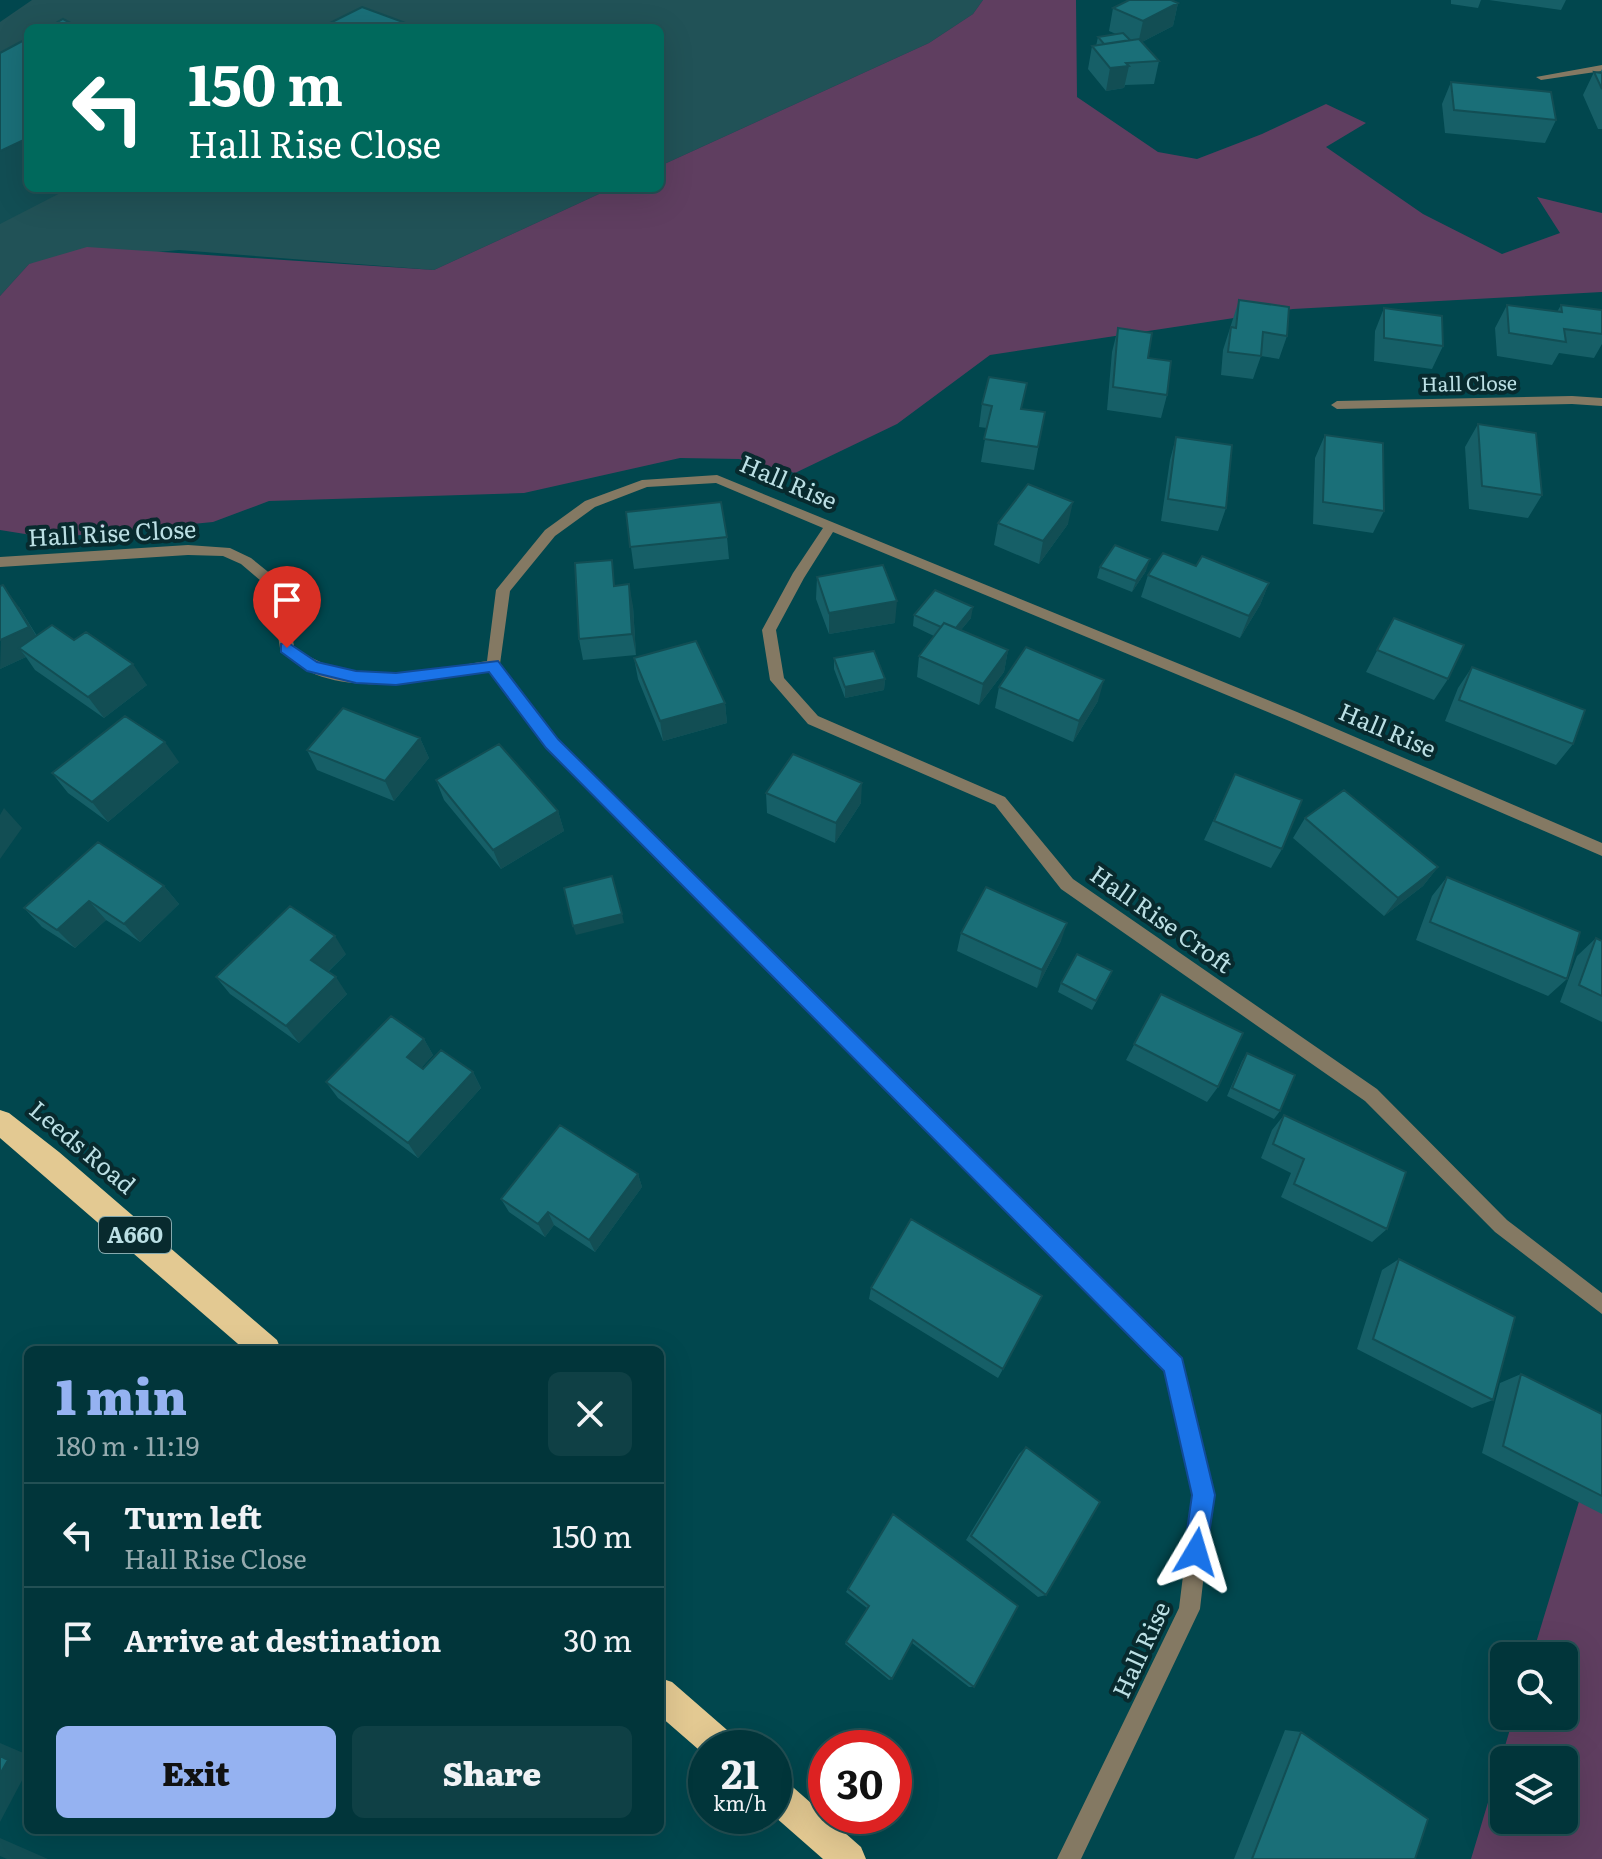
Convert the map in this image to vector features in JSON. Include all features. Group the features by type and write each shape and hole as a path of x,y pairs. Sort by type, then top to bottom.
{"highway":[{"name":"Leeds Road","path":"0,1122 50,1161 262,1346"},
{"path":"664,1697 701,1730"},
{"path":"792,1809 849,1859"}],"street":[{"path":"1541,77 1602,68"},
{"name":"Hall Close","path":"1337,405 1602,402"},
{"name":"Hall Rise","path":"1069,1859 1189,1609 1203,1495 1174,1365 552,744 493,665 503,590 550,533 590,504 646,483 717,479 1292,716 1602,850"},
{"name":"Hall Rise Croft","path":"830,527 798,576 769,630 777,680 813,720 1000,801 1067,884 1371,1095 1501,1226 1602,1305"},
{"name":"Hall Rise Close","path":"0,562 188,550 225,551 246,561 267,578 281,612 287,648 312,666 356,677 396,679 493,665"}],"shaded area":[{"path":"32,0 983,0 973,14 929,43 664,164 664,24 24,24 24,192 603,192 434,270 179,250 29,264 0,296 0,22"},
{"path":"983,0 1076,0 1077,97 1158,152 1197,159 1262,134 1326,104 1366,123 1326,147 1423,214 1502,254 1560,233 1537,197 1602,213 1602,292 1293,309 990,355 897,424 795,473 739,459 680,458 524,493 269,501 213,522 50,538 0,530 0,296 29,264 87,247 434,270 603,192 664,192 664,164 929,43 973,14"},
{"path":"1602,1426 1602,1859 1471,1859 1490,1796 1490,1834 1578,1834 1578,1746 1505,1746 1510,1730 1578,1730 1578,1642 1536,1642"}],"building":[{"path":"1129,0 1171,0 1178,3 1143,21 1113,8"},
{"path":"362,7 408,24 328,24"},
{"path":"63,19 72,24 54,24"},
{"path":"1123,33 1130,40 1104,44 1098,37"},
{"path":"1139,39 1159,61 1126,63 1129,66 1110,68 1092,46"},
{"path":"24,40 24,140 0,151 0,53"},
{"path":"1594,72 1602,73 1602,89"},
{"path":"1451,82 1551,92 1556,120 1454,110"},
{"path":"1239,300 1289,307 1287,336 1263,332 1261,356 1228,352 1231,327 1236,328"},
{"path":"1507,305 1562,312 1561,305 1602,310 1602,334 1564,329 1566,342 1509,333"},
{"path":"1384,308 1442,316 1443,346 1384,338"},
{"path":"1118,328 1152,333 1148,358 1171,361 1167,395 1113,387"},
{"path":"989,377 1027,383 1021,409 1045,412 1038,447 984,439 992,406 982,404"},
{"path":"1478,424 1536,433 1542,495 1482,486"},
{"path":"1325,435 1383,443 1384,511 1323,502"},
{"path":"1176,437 1232,445 1226,508 1168,499"},
{"path":"1028,484 1073,502 1043,541 998,523"},
{"path":"721,502 727,537 630,547 626,512"},
{"path":"1115,545 1150,559 1136,581 1100,567"},
{"path":"1163,553 1196,566 1202,556 1269,583 1249,616 1148,575"},
{"path":"612,560 614,586 629,584 632,634 579,639 575,563"},
{"path":"883,565 897,601 829,613 817,577"},
{"path":"3,585 29,627 0,640 0,586"},
{"path":"935,590 973,607 956,628 944,623 941,627 914,615"},
{"path":"1394,618 1464,645 1448,679 1377,650"},
{"path":"944,623 1008,650 983,684 919,656"},
{"path":"52,625 74,640 86,632 133,664 88,697 19,648"},
{"path":"696,641 725,703 660,721 634,658"},
{"path":"1026,647 1104,680 1079,721 999,687"},
{"path":"874,651 885,679 845,687 834,658"},
{"path":"1472,667 1585,710 1573,744 1459,700"},
{"path":"343,708 420,738 385,781 307,750"},
{"path":"125,716 165,742 92,802 52,773"},
{"path":"499,744 558,811 493,850 436,780"},
{"path":"793,754 862,783 836,823 766,793"},
{"path":"1235,774 1302,800 1282,849 1214,821"},
{"path":"1344,790 1438,867 1398,898 1305,818"},
{"path":"98,842 164,886 124,924 89,901 57,930 24,908"},
{"path":"612,876 622,914 573,926 564,888"},
{"path":"1447,877 1580,932 1567,979 1430,922"},
{"path":"986,887 1067,923 1042,970 961,933"},
{"path":"290,906 335,936 311,960 336,977 286,1026 216,977"},
{"path":"1596,938 1602,941 1602,996 1579,985"},
{"path":"1077,954 1112,971 1096,1001 1061,983"},
{"path":"1161,994 1243,1033 1218,1087 1134,1044"},
{"path":"391,1016 424,1039 407,1057 423,1069 441,1050 473,1072 408,1143 326,1082"},
{"path":"1247,1053 1295,1075 1280,1111 1232,1088"},
{"path":"1284,1115 1406,1172 1387,1229 1294,1184 1304,1159 1273,1144"},
{"path":"560,1125 638,1174 589,1240 548,1212 538,1224 501,1199"},
{"path":"911,1219 1042,1296 1003,1369 871,1288"},
{"path":"1399,1259 1515,1317 1493,1400 1373,1339"},
{"path":"1521,1374 1602,1414 1602,1496 1503,1446"},
{"path":"1026,1447 1100,1502 1046,1595 971,1536"},
{"path":"893,1514 1018,1606 974,1687 913,1640 892,1679 846,1642 869,1606 848,1589"},
{"path":"1301,1732 1428,1819 1415,1859 1252,1859"},
{"path":"0,1756 8,1760 0,1774"}],"route":[{"path":"287,648 312,666 356,677 396,679 493,665 552,744 1174,1365 1203,1495 1196,1552"}]}
